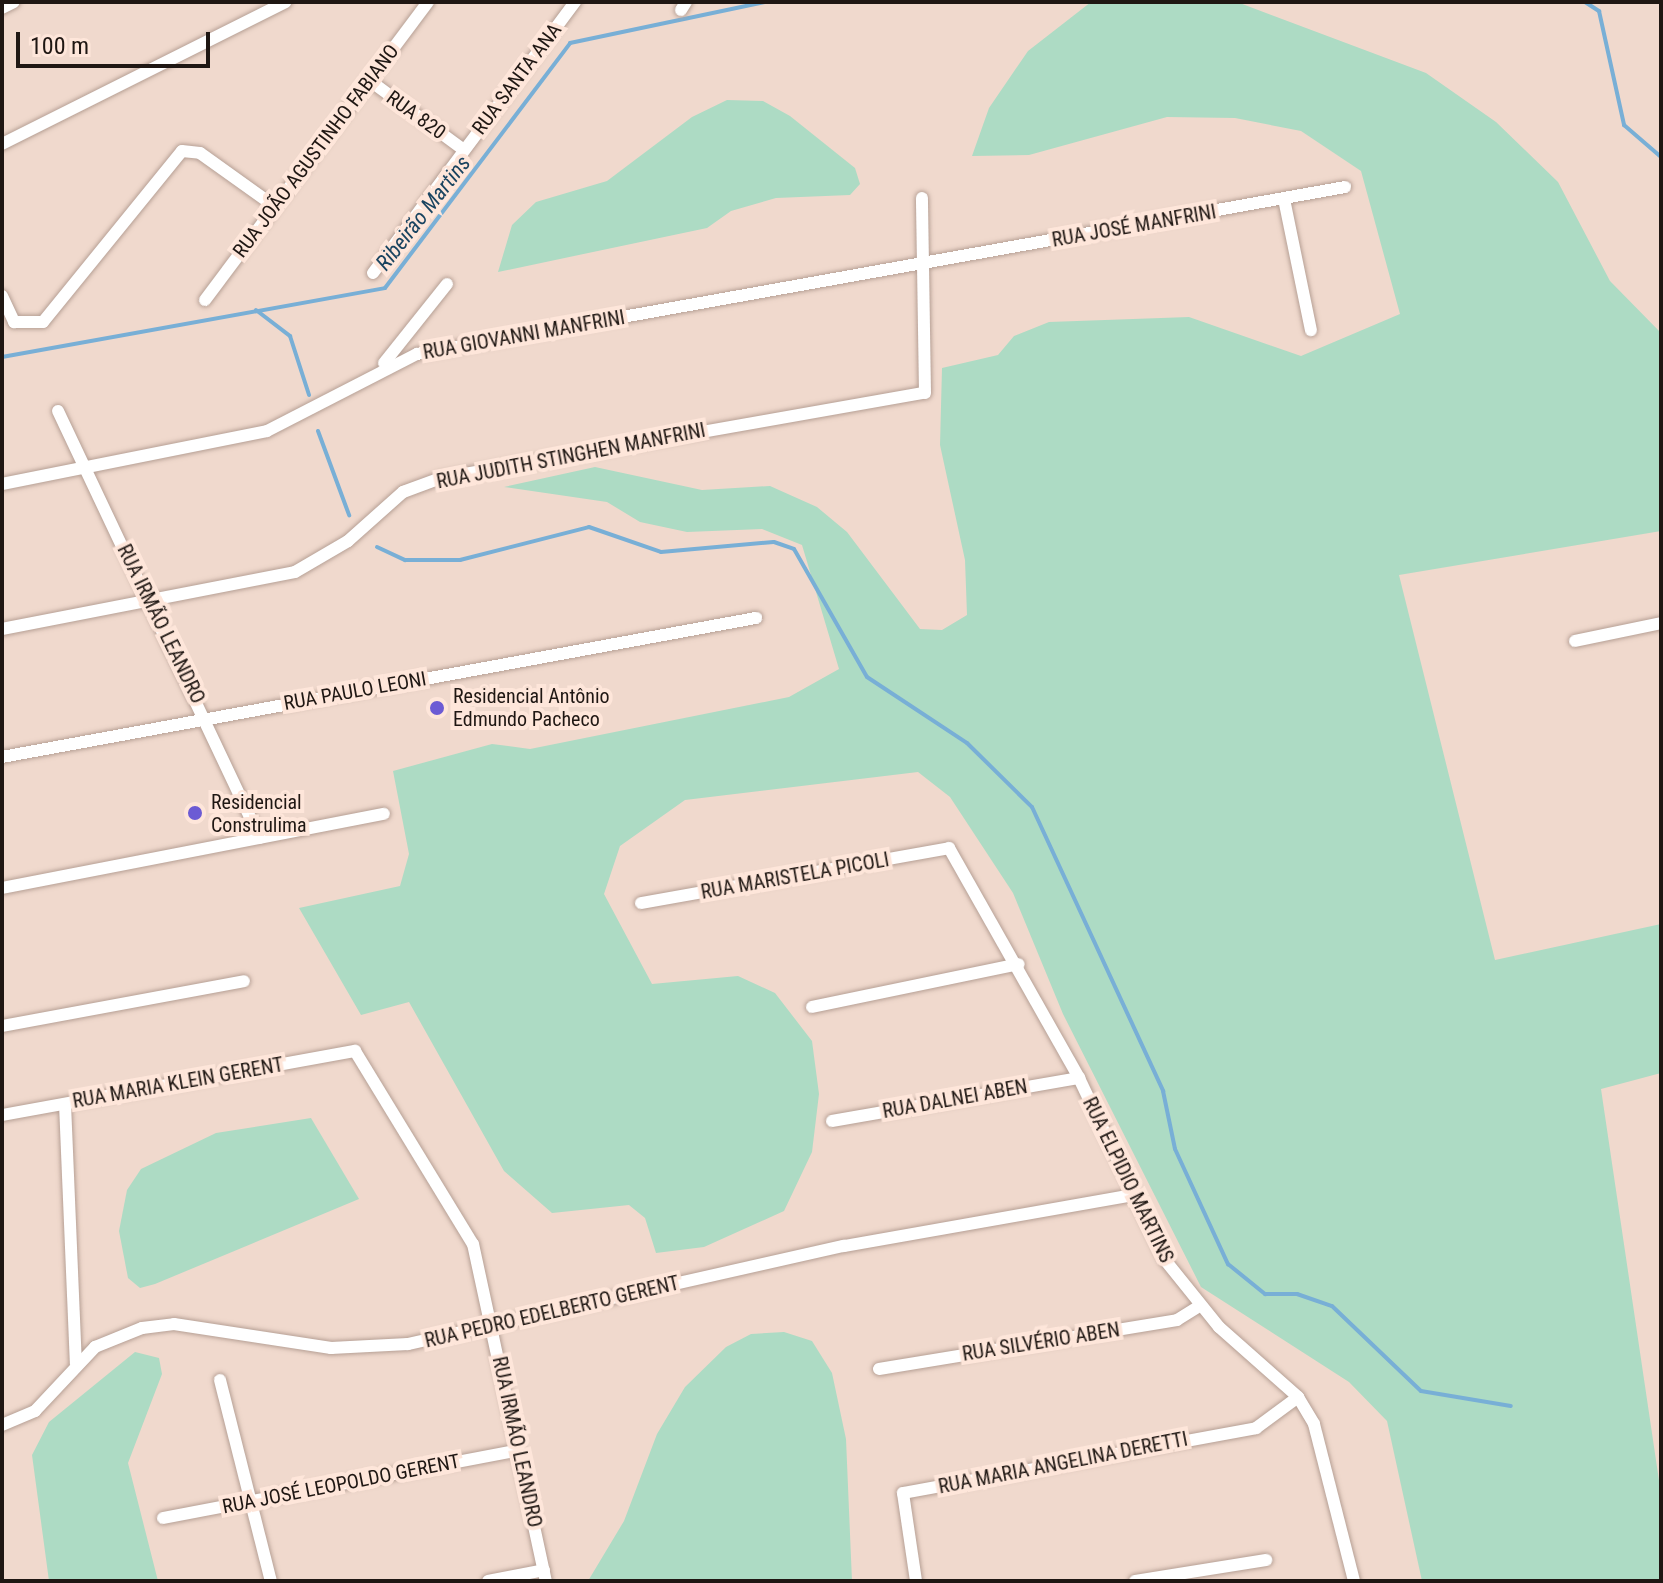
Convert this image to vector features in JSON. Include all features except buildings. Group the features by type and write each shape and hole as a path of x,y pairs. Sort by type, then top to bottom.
{"street":[{"path":"2,8 14,2"},
{"path":"2,144 285,2"},
{"name":"RUA JOÃO AGUSTINHO FABIANO","path":"205,300 273,205 428,2"},
{"name":"RUA SANTA ANA","path":"373,273 575,2"},
{"name":"RUA 820","path":"369,80 464,150"},
{"path":"2,296 14,322 33,327 51,314 182,151 200,153 273,205"},
{"name":"RUA JOSÉ MANFRINI","path":"922,265 1345,187"},
{"path":"922,198 922,265"},
{"path":"1284,199 1311,330"},
{"name":"RUA GIOVANNI MANFRINI","path":"2,484 267,431 308,415 375,371 428,352 922,265"},
{"name":"RUA JUDITH STINGHEN MANFRINI","path":"2,629 295,572 348,541 403,492 441,478 925,393 922,265"},
{"path":"375,371 447,284"},
{"name":"RUA IRMÃO LEANDRO","path":"58,411 207,717 260,838"},
{"name":"RUA PAULO LEONI","path":"2,757 756,618"},
{"path":"1575,641 1661,623"},
{"path":"2,888 384,814"},
{"name":"RUA MARISTELA PICOLI","path":"641,903 949,848"},
{"name":"RUA ELPIDIO MARTINS","path":"949,848 1019,964 1079,1078 1165,1260 1199,1306 1298,1397 1325,1457 1354,1581"},
{"path":"812,1007 1019,964"},
{"path":"2,1026 244,981"},
{"name":"RUA IRMÃO LEANDRO","path":"355,1051 473,1244 545,1576"},
{"name":"RUA MARIA KLEIN GERENT","path":"2,1115 355,1051"},
{"name":"RUA DALNEI ABEN","path":"832,1121 1079,1078"},
{"path":"65,1104 76,1364"},
{"name":"RUA PEDRO EDELBERTO GERENT","path":"2,1425 35,1411 76,1364 119,1334 174,1324 331,1348 408,1344 844,1246 1132,1195"},
{"name":"RUA SILVÉRIO ABEN","path":"879,1369 1177,1320 1199,1306"},
{"path":"220,1380 271,1581"},
{"name":"RUA MARIA ANGELINA DERETTI","path":"915,1579 903,1493 1256,1428 1298,1397"},
{"name":"RUA JOSÉ LEOPOLDO GERENT","path":"163,1518 519,1450"},
{"path":"1135,1581 1266,1560"},
{"path":"488,1581 545,1576"}],"green space":[{"path":"1091,2 1237,2 1426,73 1496,122 1558,182 1610,281 1661,333 1661,531 1399,575 1495,960 1661,924 1661,1073 1601,1089 1661,1494 1661,1581 1422,1581 1387,1421 1349,1382 1201,1287 1063,1014 1013,893 950,797 918,772 685,800 620,846 604,894 652,984 738,976 775,993 812,1041 819,1094 812,1152 784,1211 704,1247 656,1253 645,1218 629,1205 552,1213 504,1171 409,1002 361,1015 299,908 400,886 409,854 393,771 492,744 530,749 789,697 839,669 802,545 762,529 687,532 640,522 607,502 504,487 595,467 702,490 770,486 817,507 847,532 920,629 942,630 967,615 965,560 940,445 942,368 998,355 1014,336 1049,322 1189,317 1301,356 1400,314 1361,171 1301,131 1235,118 1167,117 1029,155 972,156 989,108 1028,51"},
{"path":"727,100 763,101 790,116 855,168 860,184 850,195 776,198 731,211 707,228 498,272 512,225 536,202 607,181 692,117"},
{"path":"311,1118 359,1199 155,1284 140,1288 128,1278 119,1231 127,1190 141,1169 216,1133"},
{"path":"784,1332 812,1341 832,1373 846,1439 852,1581 588,1581 624,1521 657,1434 685,1387 726,1347 751,1334"},
{"path":"135,1352 159,1358 162,1374 128,1463 158,1581 49,1581 32,1455 49,1422"}],"waterway":[{"name":"Ribeirão Martins","path":"2,357 385,288 570,43 764,2"},
{"name":"Ribeirão Martins","path":"1585,2 1599,11 1624,125 1661,157"},
{"path":"256,310 290,336 309,395"},
{"path":"318,431 349,515"},
{"path":"377,547 405,560 460,560 589,527 661,552 774,542 794,549 867,677 967,743 1032,807 1163,1091 1175,1149 1228,1264 1265,1294 1297,1294 1332,1306 1421,1391 1511,1406"}],"place":[{"name":"Residencial Antônio Edmundo Pacheco","path":"437,708"},
{"name":"Residencial Construlima","path":"195,813"}]}
